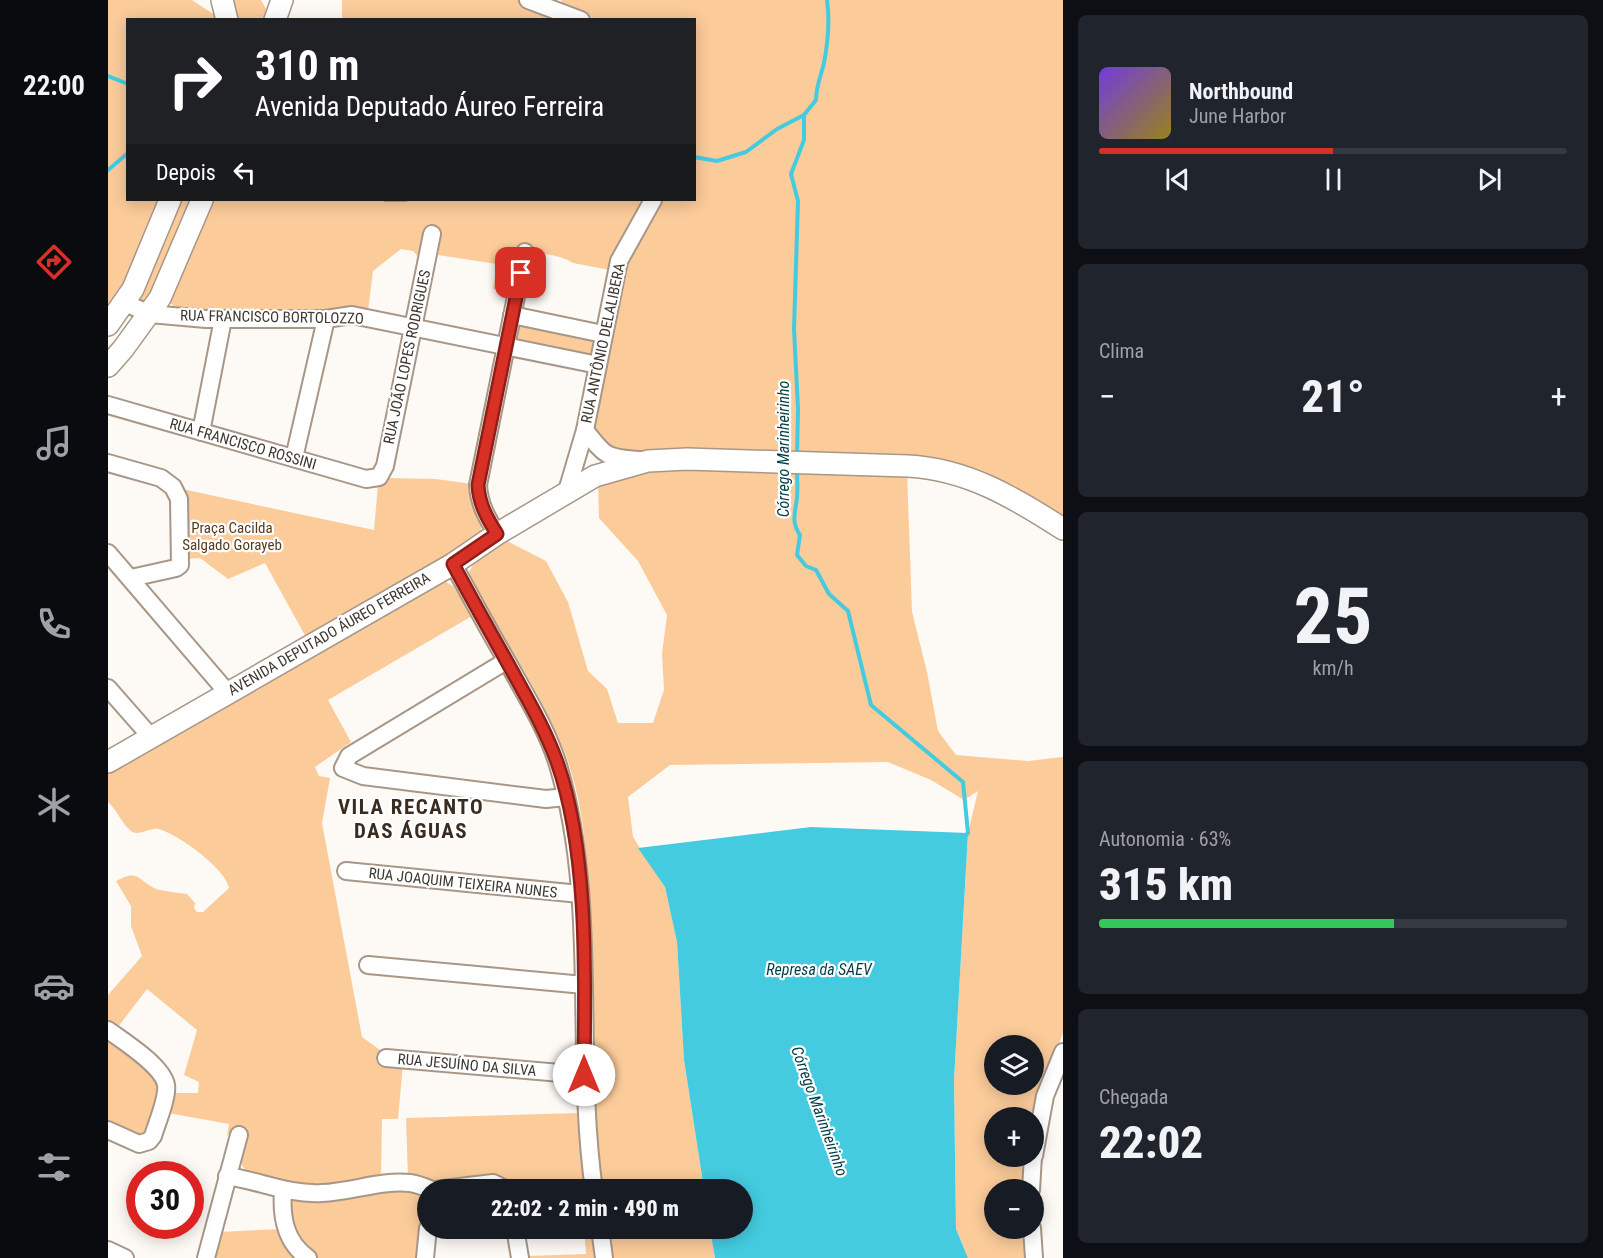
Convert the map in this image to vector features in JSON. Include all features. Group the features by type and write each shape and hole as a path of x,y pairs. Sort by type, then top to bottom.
{"main road":[{"path":"222,0 226,18"},
{"path":"275,18 282,0"},
{"path":"108,325 133,289 170,201"},
{"path":"108,366 150,314 172,273 202,201"},
{"name":"AVENIDA DEPUTADO ÁUREO FERREIRA","path":"108,762 453,564 567,491 596,476 648,460 687,459 943,469 992,488 1063,529"}],"street":[{"path":"528,0 553,4 578,18"},
{"name":"RUA ANTÔNIO DELALIBERA","path":"567,491 585,430 619,261 652,201"},
{"name":"RUA JOÃO LOPES RODRIGUES","path":"379,477 385,466 432,234"},
{"path":"497,534 482,507 478,485 525,252"},
{"name":"RUA FRANCISCO BORTOLOZZO","path":"125,303 150,314 223,319 326,319 352,315 598,365"},
{"path":"512,315 603,334"},
{"path":"201,432 223,319"},
{"path":"294,459 326,319"},
{"name":"RUA FRANCISCO ROSSINI","path":"108,405 366,479 379,477"},
{"path":"585,430 602,451 611,457 648,460"},
{"path":"108,462 161,478 173,487 179,500 180,565 176,568 131,578"},
{"path":"108,553 227,692"},
{"path":"453,564 537,715 557,763 566,797 577,854 580,894 584,985 584,1075 593,1179"},
{"path":"506,661 349,756 343,768 363,776 546,799 566,797"},
{"path":"108,688 151,737"},
{"name":"RUA JOAQUIM TEIXEIRA NUNES","path":"346,871 580,894"},
{"path":"368,964 584,985"},
{"path":"108,1030 153,1065 164,1078 166,1091 153,1136 144,1144 139,1144 108,1130"},
{"path":"1043,1107 1045,1096 1063,1052"},
{"name":"RUA JESUÍNO DA SILVA","path":"386,1058 584,1075"},
{"path":"206,1258 238,1135"},
{"path":"227,1176 283,1191 322,1194 382,1184 410,1183 417,1185"},
{"path":"283,1191 282,1210 285,1228 294,1245 308,1258"},
{"path":"425,1258 427,1239"},
{"path":"517,1239 520,1258"},
{"path":"601,1239 604,1258"},
{"path":"1033,1239 1034,1258"},
{"path":"108,1250 125,1258"}],"green space":[{"path":"108,0 192,0 219,18 126,18 126,201 164,201 129,286 108,317"},
{"path":"231,0 261,0 266,9 265,18 234,18"},
{"path":"342,0 519,0 569,18 342,18"},
{"path":"561,0 1063,0 1063,524 993,482 609,449 599,439 593,425 625,262 660,201 696,201 696,18 593,18 563,8"},
{"path":"177,201 196,201 146,304 138,300"},
{"path":"212,201 647,201 610,270 573,263 561,257 520,248 516,254 508,292 493,289 497,264 438,255 441,236 439,231 421,260 413,251 401,249 373,271 368,311 207,314 173,306 169,301"},
{"path":"514,324 591,337 595,342 593,356 514,342"},
{"path":"648,466 907,471 912,612 927,672 938,731 956,755 1028,761 1063,757 1063,1033 1044,1083 1044,1035 984,1035 984,1095 1040,1095 1037,1107 984,1107 984,1167 1027,1167 1026,1179 984,1179 984,1239 1027,1239 1029,1258 968,1258 956,1229 954,1080 968,833 978,791 964,800 931,780 888,762 670,765 628,797 633,837 665,887 677,942 684,1060 702,1179 602,1179 594,1089 588,880 577,796 566,756 547,713 475,588 469,572 478,555 501,538 546,561 568,602 588,671 607,689 618,723 653,723 664,690 662,654 667,615 638,561 599,518 598,482"},
{"name":"Praça Cacilda Salgado Gorayeb","path":"387,478 436,479 473,484 482,524 479,537 307,639 265,563 228,579 200,558 186,559 177,488 374,530 378,485"},
{"path":"440,579 453,586 472,616 328,700 351,742 315,767 319,776 330,778 322,823 362,1037 380,1050 376,1060 380,1066 387,1068 403,1064 398,1119 382,1119 381,1178 329,1189 304,1187 267,1179 243,1167 241,1157 246,1137 245,1128 234,1128 227,1136 229,1124 168,1113 174,1093 198,1093 199,1082 184,1075 197,1030 147,989 118,1027 108,1020 108,995 142,956 131,926 131,906 116,881 123,877 133,876 157,889 187,894 195,903 194,908 197,912 203,912 229,888 226,880 210,862 177,837 158,829 134,833 128,828 108,802 108,770"},
{"path":"108,1037 157,1076 160,1091 148,1130 142,1135 108,1121"},
{"path":"580,1113 584,1179 408,1178 406,1118"},
{"path":"385,1187 417,1190 419,1258 316,1258 300,1244 287,1209 298,1197"},
{"path":"282,1229 302,1258 214,1258 219,1232"},
{"path":"585,1239 593,1239 596,1258 527,1258 527,1256 586,1254"},
{"path":"610,1239 712,1239 715,1258 613,1258"}],"water":[{"name":"Represa da SAEV","path":"811,827 968,833 954,1080 956,1229 968,1258 715,1258 712,1239 753,1239 753,1179 702,1179 684,1060 677,942 665,887 638,848"}],"waterway":[{"name":"Córrego Marinheirinho","path":"797,455 798,409 794,329 798,201 791,174 804,140 804,115 816,100 824,63 828,32 827,0"},
{"path":"108,76 126,83"},
{"path":"696,157 717,161 746,152 777,129 804,115"},
{"path":"108,170 126,155"},
{"name":"Córrego Marinheirinho","path":"797,468 794,517 795,526 800,535 797,555 806,566 816,570 829,594 848,611 871,705 963,782 968,833 964,837"}],"district":[{"name":"VILA RECANTO DAS ÁGUAS","path":"411,819"}],"route":[{"path":"521,273 478,485 479,498 497,534 453,564 537,715 557,763 566,797 577,854 580,894 584,985 584,1075"}]}
